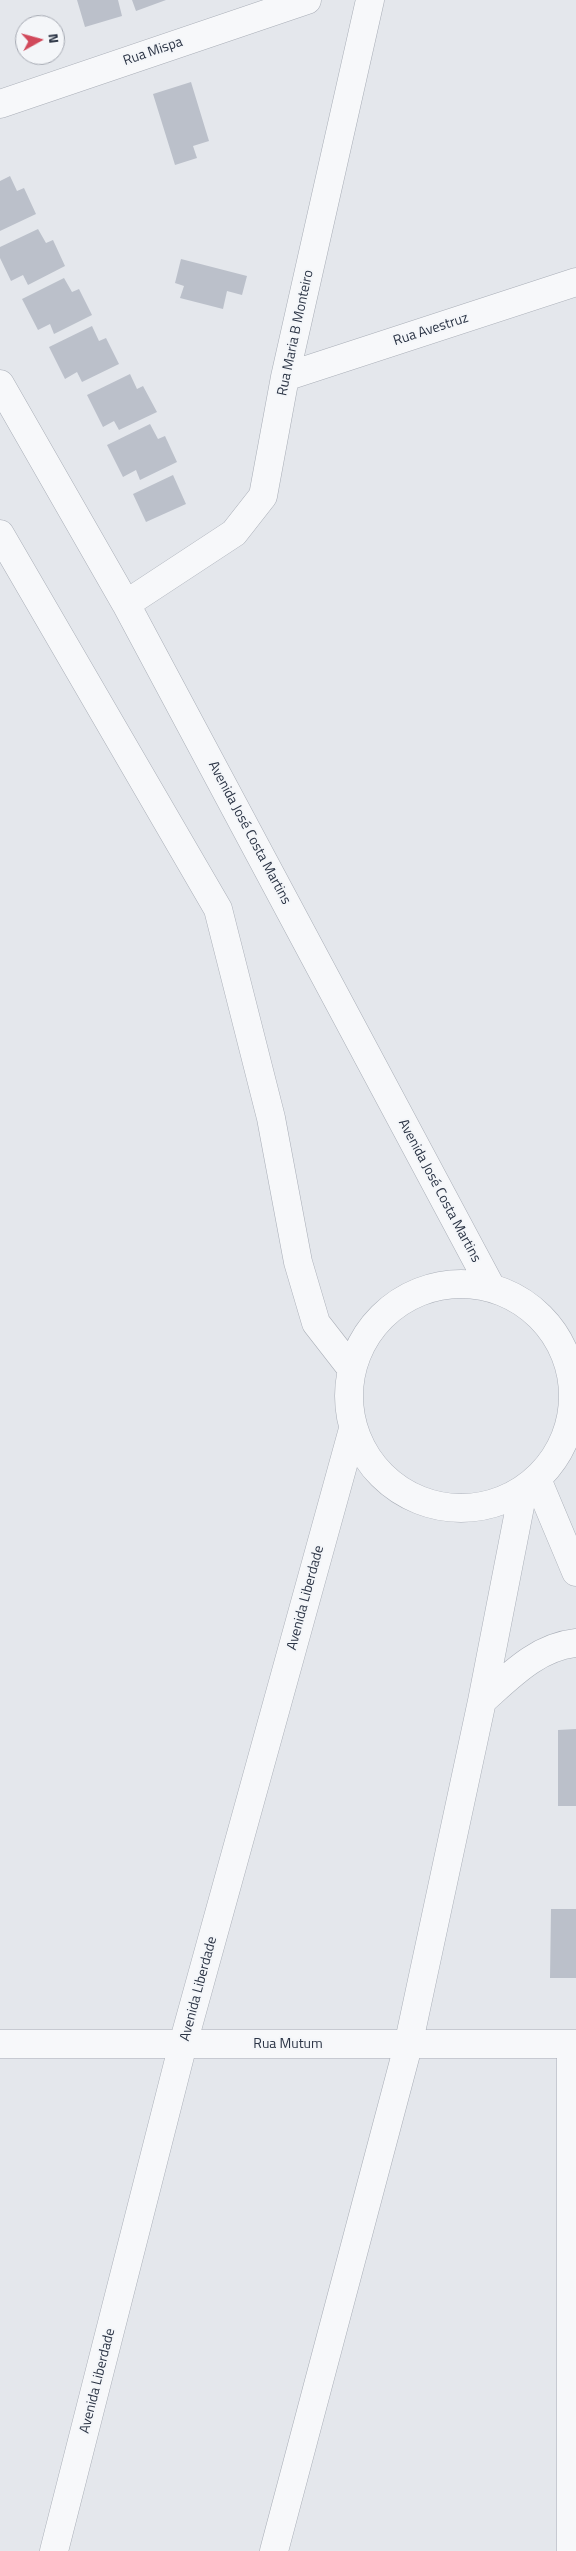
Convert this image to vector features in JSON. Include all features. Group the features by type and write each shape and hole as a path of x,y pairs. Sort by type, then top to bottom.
{"street":[{"name":"Rua Mispa","path":"0,104 306,0"},
{"name":"Rua Maria B Monteiro","path":"126,604 234,533 263,496 286,377 370,0"},
{"name":"Rua Avestruz","path":"286,377 576,282"},
{"name":"Avenida José Costa Martins","path":"0,384 126,604 491,1287"},
{"path":"0,534 218,910 271,1118 298,1262 313,1314 316,1323 351,1368"},
{"path":"455,1283 491,1287 522,1301 547,1324 565,1353 573,1387 573,1424 561,1448 545,1472 530,1485 492,1506 457,1510 422,1503 392,1486 368,1461 352,1429 348,1398 351,1368 365,1335 389,1308 420,1290 455,1283"},
{"name":"Avenida Liberdade","path":"54,2551 183,2044 352,1429"},
{"path":"530,1485 576,1572"},
{"path":"274,2551 408,2046 530,1485"},
{"path":"482,1701 522,1666 543,1651 576,1643"},
{"name":"Rua Mutum","path":"0,2044 408,2046 574,2044"},
{"path":"571,2551 574,2044"}],"building":[{"path":"77,0 118,0 122,16 85,27"},
{"path":"132,0 166,0 136,11"},
{"path":"191,82 209,141 193,146 197,158 175,165 153,94"},
{"path":"10,176 17,191 24,188 36,214 0,231 0,181"},
{"path":"38,229 46,243 53,240 65,266 28,285 23,275 11,281 0,258 0,247"},
{"path":"181,259 247,276 242,295 227,291 223,309 180,298 184,286 175,283"},
{"path":"64,278 72,292 79,289 92,315 54,334 50,324 38,330 22,299"},
{"path":"92,326 99,341 106,338 119,364 82,382 77,372 65,379 49,347"},
{"path":"130,374 137,389 143,386 157,412 119,430 114,421 103,427 87,395"},
{"path":"150,424 158,439 165,436 177,462 140,480 136,470 123,477 107,445"},
{"path":"173,475 186,504 146,522 133,494"},
{"path":"576,1729 576,1806 558,1806 558,1730"},
{"path":"551,1909 576,1909 576,1978 550,1978"}]}
